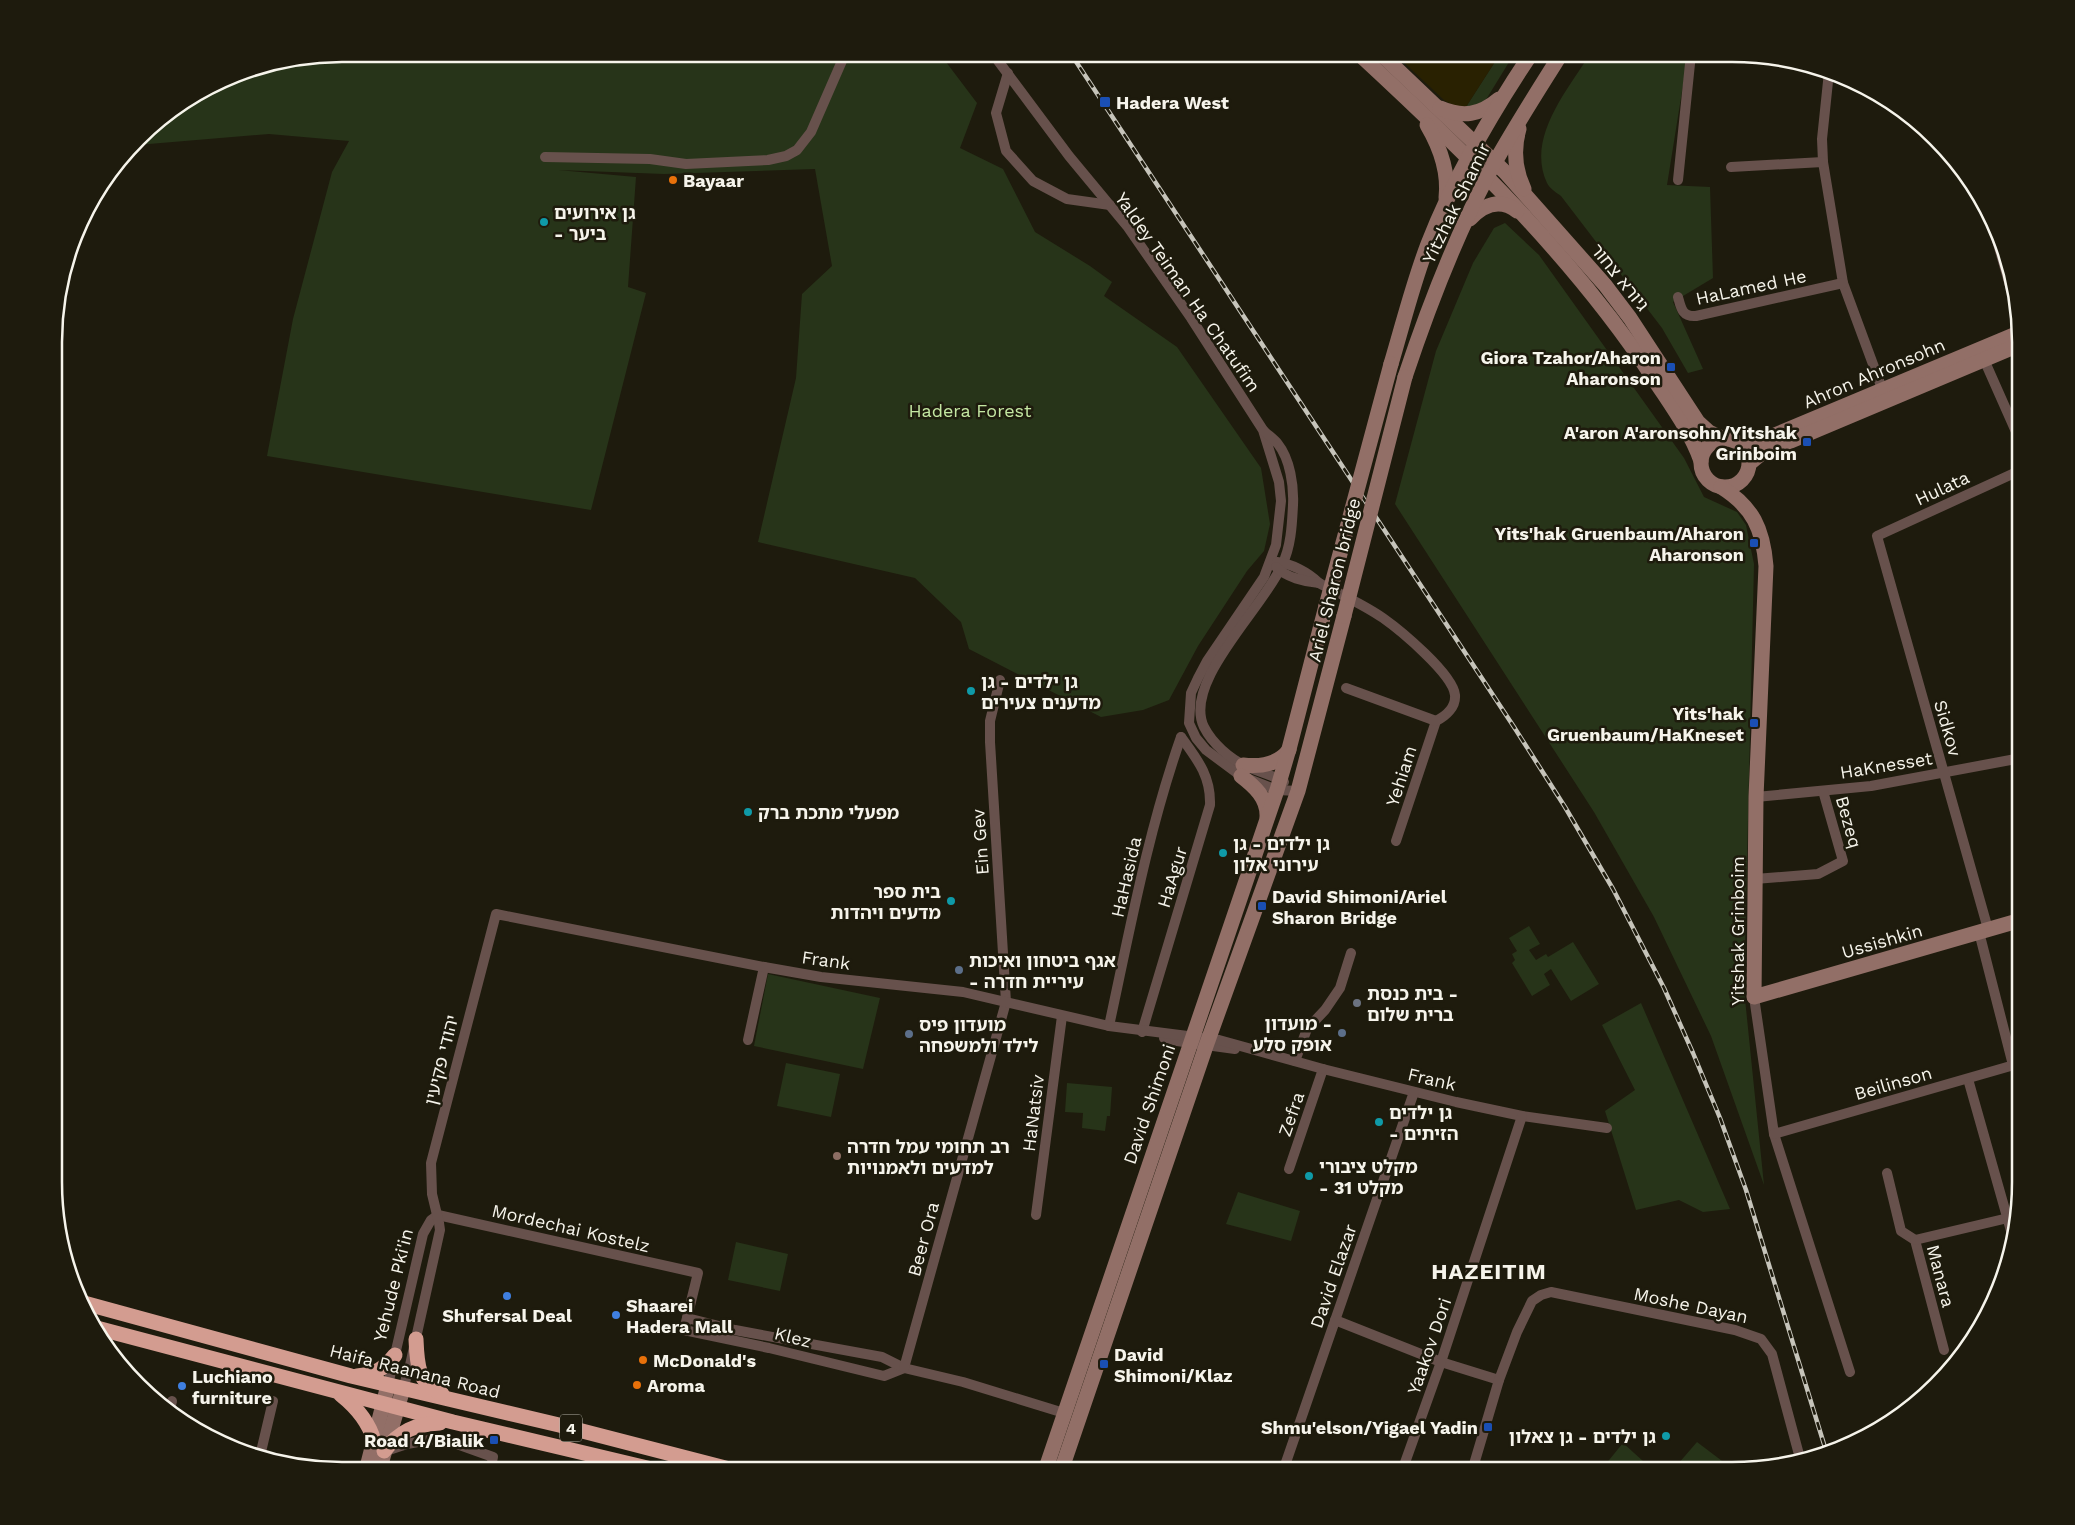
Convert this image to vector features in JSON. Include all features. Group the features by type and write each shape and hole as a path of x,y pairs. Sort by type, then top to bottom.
{"highway":[{"name":"Haifa Raanana Road","path":"90,1305 388,1386 559,1425 702,1462"},
{"name":"4","path":"105,1330 335,1392 622,1462"},
{"path":"416,1339 422,1378 434,1390 457,1401"},
{"path":"350,1376 365,1375 382,1370 395,1355"},
{"path":"335,1392 358,1411 367,1423 379,1446 419,1425 453,1422"}],"main road":[{"path":"1367,62 1417,109 1431,131 1441,154 1446,178 1445,204"},
{"name":"גיורא צחור","path":"1389,62 1495,162 1605,285 1630,318 1698,422 1708,432 1724,439"},
{"name":"Yitzhak Shamir","path":"1391,364 1415,281 1445,204 1468,158 1504,95 1526,62"},
{"name":"Yitzhak Shamir","path":"1405,377 1433,296 1487,176 1556,62"},
{"path":"1435,105 1458,114 1474,114 1492,106 1504,95"},
{"name":"גיורא צחור","path":"1417,109 1487,176 1523,215 1624,334 1688,431 1701,461"},
{"path":"1525,111 1518,134 1515,160 1520,180 1537,209"},
{"path":"1463,228 1476,212 1493,203 1505,204 1523,215"},
{"name":"Ahron Ahronsohn","path":"1750,463 1758,455 1885,395 1982,354 2012,337"},
{"name":"Ahron Ahronsohn","path":"1982,354 2012,346"},
{"name":"Ariel Sharon bridge","path":"1289,750 1391,364"},
{"name":"Ariel Sharon bridge","path":"1298,791 1405,377"},
{"name":"Ahron Ahronsohn","path":"1740,444 1763,440 1885,395"},
{"path":"1724,439 1740,444 1747,452 1750,463 1744,479 1734,486 1721,487 1710,482 1706,478 1701,461 1706,448 1711,443 1724,439"},
{"name":"Yitshak Grinboim","path":"1744,479 1750,511"},
{"name":"Yitshak Grinboim","path":"1721,487 1743,503 1750,511 1758,524 1765,546 1766,566 1756,797 1754,997"},
{"path":"1266,820 1267,808 1262,797 1242,770 1265,766 1279,760 1289,750"},
{"name":"David Shimoni","path":"1048,1462 1279,785 1289,750"},
{"name":"David Shimoni","path":"1064,1462 1207,1042 1298,791"},
{"name":"Ussishkin","path":"1754,997 2012,923"},
{"path":"371,1462 379,1446 390,1406 388,1386"},
{"name":"Yehude Pki'in","path":"390,1406 403,1389"},
{"path":"379,1446 379,1462"}],"street":[{"path":"545,158 650,159 686,164 768,160 786,156 797,150 811,132 842,62"},
{"name":"Yaldey Teiman Ha Chatufim","path":"999,62 1069,156 1127,226 1191,318 1263,430 1275,465 1281,501 1278,532 1271,562 1264,577 1207,661 1191,693 1189,723 1196,738 1219,761 1298,791"},
{"path":"1678,180 1690,62"},
{"path":"1008,73 996,113 1006,151 1033,181 1067,199 1110,205"},
{"path":"1828,79 1822,139 1823,162 1843,283 1885,395"},
{"path":"1731,167 1823,162"},
{"name":"HaLamed He","path":"1678,297 1683,312 1689,317 1843,283"},
{"path":"1982,354 2012,422"},
{"name":"Yaldey Teiman Ha Chatufim","path":"1242,770 1211,738 1204,726 1200,714 1201,696 1211,672 1281,567 1292,518 1293,497 1291,478 1286,459 1278,444 1263,430"},
{"name":"Hulata","path":"1877,536 2012,474"},
{"name":"Sidkov","path":"1877,536 1944,772 2012,1044"},
{"path":"1271,562 1308,582 1319,583 1383,618 1418,646 1451,684 1455,693 1453,706 1444,717 1436,721 1346,688"},
{"name":"Ein Gev","path":"1000,680 990,722 990,742 1006,1002"},
{"name":"Yehiam","path":"1396,841 1436,721"},
{"name":"HaHasida","path":"1110,1026 1139,885 1169,770 1181,737"},
{"name":"HaAgur","path":"1142,1032 1210,805 1211,790 1205,774 1181,737"},
{"name":"HaKnesset","path":"1756,797 1872,786 2012,760"},
{"name":"Bezeq","path":"1755,880 1818,874 1843,862 1822,791"},
{"name":"Frank","path":"496,914 764,968 821,977 963,992 1110,1026 1252,1050 1414,1092 1522,1116 1608,1128"},
{"name":"יהודי פקיעין","path":"438,1215 433,1206 431,1163 496,914"},
{"path":"1295,1061 1307,1029 1325,1010 1340,988 1351,953"},
{"path":"748,1040 764,968"},
{"name":"Yitshak Grinboim","path":"1754,997 1774,1134 1850,1372"},
{"name":"Beer Ora","path":"904,1368 1006,1002"},
{"name":"HaNatsiv","path":"1036,1215 1062,1016"},
{"name":"Beilinson","path":"1774,1134 2012,1066"},
{"name":"Zefra","path":"1289,1169 1323,1069"},
{"path":"1968,1079 2009,1223"},
{"name":"David Elazar","path":"1286,1462 1414,1092"},
{"name":"Yaakov Dori","path":"1405,1462 1441,1362 1522,1116"},
{"name":"Manara","path":"1887,1173 1901,1231 1915,1240 1944,1350"},
{"name":"Mordechai Kostelz","path":"438,1215 698,1273 687,1318"},
{"name":"Yehude Pki'in","path":"388,1386 423,1234 431,1220 438,1215 440,1223 439,1237 403,1389"},
{"name":"Manara","path":"1915,1240 2008,1218"},
{"name":"Moshe Dayan","path":"1475,1462 1499,1380 1524,1315 1532,1302 1541,1294 1551,1292 1735,1330 1761,1339 1772,1354 1800,1454"},
{"name":"Klez","path":"904,1368 884,1376 769,1348 684,1330 687,1318 735,1330 882,1357 904,1368 963,1382 1064,1413"},
{"path":"1335,1320 1441,1362 1499,1380"},
{"path":"261,1451 272,1401"},
{"path":"379,1446 407,1444 440,1438 493,1457 492,1462"}],"green space":[{"name":"Hadera Forest","path":"946,62 977,103 960,148 1003,169 1035,232 1112,282 1104,296 1177,347 1261,468 1270,524 1264,551 1247,571 1198,646 1169,700 1143,710 1101,717 969,649 961,622 915,578 758,542 796,378 802,294 832,266 815,169 664,174 558,170 636,177 628,287 646,293 591,510 267,456 293,319 332,172 349,141 269,134 146,144 172,120 219,91 252,77 270,72 324,63"},
{"path":"1495,62 1509,62 1487,98 1482,103 1464,110"},
{"path":"1585,62 1687,62 1667,185 1710,187 1713,278 1673,302 1703,369 1688,373 1662,328 1561,196 1551,189 1547,183 1542,166 1542,149 1545,132 1561,99"},
{"path":"1505,223 1539,255 1684,458 1704,497 1737,512 1746,525 1754,564 1744,989 1764,1185 1711,1036 1654,917 1594,812 1395,504 1436,351 1473,263 1494,228"},
{"path":"1529,926 1540,944 1529,950 1536,960 1546,954 1548,957 1573,942 1599,984 1571,1001 1551,969 1544,974 1550,985 1532,996 1512,963 1515,960 1512,954 1517,951 1509,938"},
{"path":"768,974 880,998 863,1069 754,1046"},
{"path":"1641,1003 1730,1209 1703,1212 1679,1200 1636,1210 1605,1111 1635,1090 1602,1025"},
{"path":"786,1063 840,1074 831,1117 777,1106"},
{"path":"1067,1083 1112,1087 1110,1116 1107,1116 1105,1131 1082,1128 1083,1113 1065,1112"},
{"path":"1238,1192 1300,1211 1291,1241 1226,1224"},
{"path":"736,1242 788,1254 780,1291 728,1280"},
{"path":"1697,1442 1723,1462 1680,1462"},
{"path":"1623,1443 1644,1462 1607,1462"}],"sand":[{"path":"1404,62 1495,62 1464,110 1445,101"}],"railway":[{"path":"1076,62 1514,727 1565,807 1613,889 1664,988 1720,1118 1746,1190 1825,1447"}],"place":[{"name":"Hadera West","path":"1105,102"},
{"name":"Bayaar","path":"673,180"},
{"name":"גן אירועים - ביער","path":"544,222"},
{"name":"Giora Tzahor/Aharon Aharonson","path":"1671,367"},
{"name":"A'aron A'aronsohn/Yitshak Grinboim","path":"1807,442"},
{"name":"Yits'hak Gruenbaum/Aharon Aharonson","path":"1754,543"},
{"name":"גן ילדים - גן מדענים צעירים","path":"971,691"},
{"name":"Yits'hak Gruenbaum/HaKneset","path":"1754,723"},
{"name":"מפעלי מתכת ברק","path":"748,812"},
{"name":"גן ילדים - גן עירוני אלון","path":"1223,853"},
{"name":"בית ספר מדעים ויהדות","path":"951,901"},
{"name":"David Shimoni/Ariel Sharon Bridge","path":"1262,906"},
{"name":"אגף ביטחון ואיכות - עיריית חדרה","path":"959,970"},
{"name":"בית כנסת - ברית שלום","path":"1357,1003"},
{"name":"מועדון - אופק סלע","path":"1342,1033"},
{"name":"מועדון פיס לילד ולמשפחה","path":"909,1034"},
{"name":"גן ילדים - הזיתים","path":"1379,1122"},
{"name":"רב תחומי עמל חדרה למדעים ולאמנויות","path":"837,1156"},
{"name":"מקלט ציבורי - מקלט 31","path":"1309,1176"},
{"name":"Shufersal Deal","path":"507,1296"},
{"name":"Shaarei Hadera Mall","path":"616,1315"},
{"name":"McDonald's","path":"643,1360"},
{"name":"David Shimoni/Klaz","path":"1104,1364"},
{"name":"Aroma","path":"637,1385"},
{"name":"Luchiano furniture","path":"182,1386"},
{"name":"Shmu'elson/Yigael Yadin","path":"1488,1427"},
{"name":"גן ילדים - גן צאלון","path":"1666,1436"},
{"name":"Road 4/Bialik","path":"494,1440"}],"district":[{"name":"HAZEITIM","path":"1489,1271"}]}
